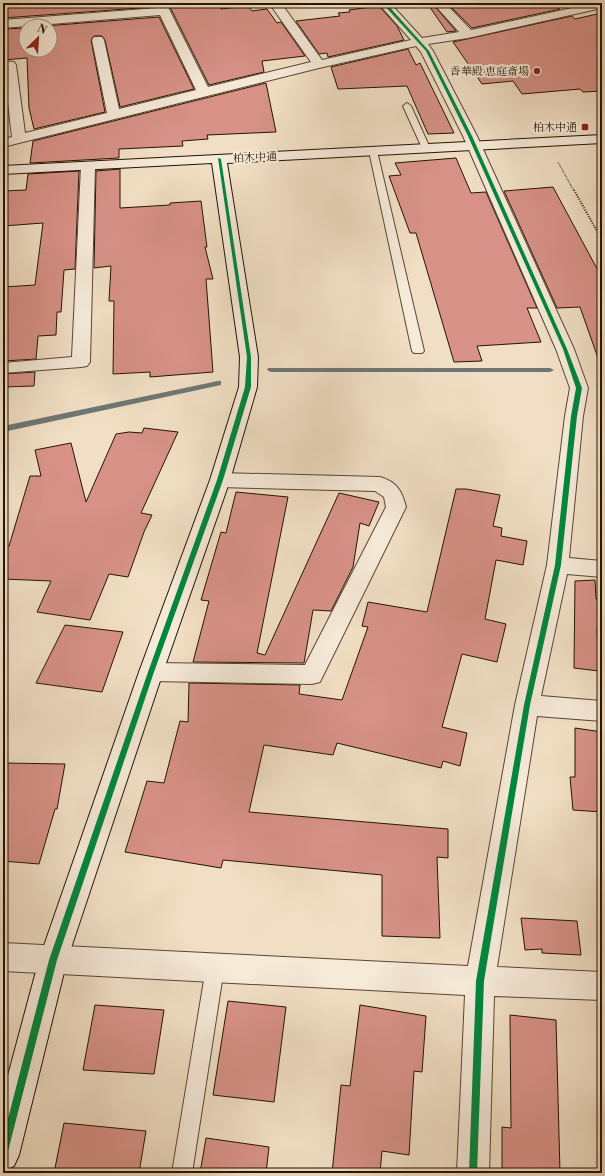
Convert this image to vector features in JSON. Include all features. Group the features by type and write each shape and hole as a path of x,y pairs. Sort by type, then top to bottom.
{"street":[{"path":"275,3 319,64"},
{"path":"384,3 427,51 475,145 565,349 579,388 574,416 558,565 527,704 480,981 472,1173"},
{"path":"439,3 468,34"},
{"path":"3,143 319,64 418,42 468,34 602,6"},
{"path":"3,24 161,7 204,92"},
{"path":"98,40 114,115"},
{"path":"3,65 10,65 19,138"},
{"name":"柏木中通","path":"3,170 602,139"},
{"path":"3,1156 52,960 220,480 248,388 249,357 219,159"},
{"path":"3,368 81,362 88,166"},
{"path":"152,672 312,674 396,507 393,494 380,484 220,480"},
{"path":"558,565 602,568"},
{"path":"527,704 602,711"},
{"path":"3,957 602,986"}],"lane":[{"path":"407,106 426,148"},
{"path":"373,151 418,352"},
{"path":"182,1173 215,968"}],"building":[{"path":"35,3 153,3 154,7 3,18 3,6"},
{"path":"168,3 221,3 221,9 248,6 252,11 267,9 277,23 281,22 305,56 262,61 264,72 209,85"},
{"path":"427,3 432,3 456,31 447,32"},
{"path":"447,3 551,3 560,9 472,28"},
{"path":"379,6 397,26 404,40 328,57 327,53 319,54 296,21 340,16 338,13"},
{"name":"香華殿 恵庭斎場","path":"602,13 602,91 583,92 580,89 522,94 513,81 482,84 453,42 572,16 575,19"},
{"path":"159,17 194,89 120,107 105,40 102,36 94,36 91,40 105,112 34,129 29,108 27,58 58,58 58,25"},
{"path":"18,28 18,58 27,58 3,60 3,29"},
{"path":"408,49 416,65 420,63 454,133 428,134 407,86 338,89 331,67"},
{"path":"266,83 276,132 207,135 208,139 182,141 183,146 119,149 119,158 30,163 33,141"},
{"path":"456,158 471,193 486,192 537,308 527,308 541,342 477,346 482,361 454,362 416,233 410,233 389,176 401,175 395,163"},
{"path":"120,169 120,208 170,205 170,203 201,201 207,247 205,247 213,279 206,279 213,372 150,377 150,372 113,374 114,301 109,301 111,266 94,268 96,171"},
{"path":"79,171 75,269 64,270 61,312 57,312 56,335 38,336 36,359 3,361 3,287 35,285 43,223 3,226 3,191 26,190 28,174"},
{"path":"553,187 602,278 602,357 598,358 580,307 557,308 504,191"},
{"path":"35,372 34,386 3,387 3,374"},
{"path":"144,428 178,432 141,513 152,515 144,532 128,577 109,574 90,620 37,612 51,581 3,579 3,546 9,546 30,476 41,476 35,450 71,443 86,502 116,434 129,432 142,433"},
{"path":"456,489 466,489 500,495 493,526 502,528 501,536 527,541 523,565 496,560 485,619 506,624 497,662 462,654 442,727 467,733 460,766 443,761 441,768 337,743 333,755 264,745 249,812 448,829 448,858 437,857 440,938 382,936 382,875 223,860 221,868 125,852 147,781 164,783 180,721 188,722 189,683 300,685 299,694 342,700 368,627 362,626 368,602 427,612"},
{"path":"236,492 288,497 257,653 265,655 339,493 379,502 369,526 360,523 353,567 331,611 313,610 304,663 193,662 209,601 201,600 221,532 226,533"},
{"path":"595,580 596,599 602,600 602,631 597,630 599,671 574,668 575,581"},
{"path":"65,625 123,632 102,692 36,683"},
{"path":"575,728 602,732 602,812 573,810 570,777 575,777"},
{"path":"3,763 65,764 57,809 55,809 39,864 3,861"},
{"path":"521,918 577,921 581,955 542,953 542,949 525,950"},
{"path":"228,1001 286,1007 274,1102 213,1095"},
{"path":"95,1005 164,1010 154,1074 83,1070"},
{"path":"360,1005 426,1016 422,1072 414,1071 409,1155 382,1151 380,1173 332,1173 341,1085 350,1086"},
{"path":"510,1015 556,1020 560,1173 502,1173 502,1127 511,1128"},
{"path":"64,1123 146,1131 139,1173 54,1173"},
{"path":"206,1138 269,1147 266,1173 200,1173"}],"waterway":[{"path":"271,370 550,370"},
{"path":"3,429 218,383"}],"cycle path":[{"path":"384,3 427,51 470,136 565,349 579,388 574,416 558,565 527,705 480,981 473,1173"},
{"path":"3,1155 53,960 151,672 220,480 248,387 249,357 219,159"}],"place":[{"name":"香華殿 恵庭斎場","path":"537,71"},
{"name":"柏木中通","path":"585,127"}]}
